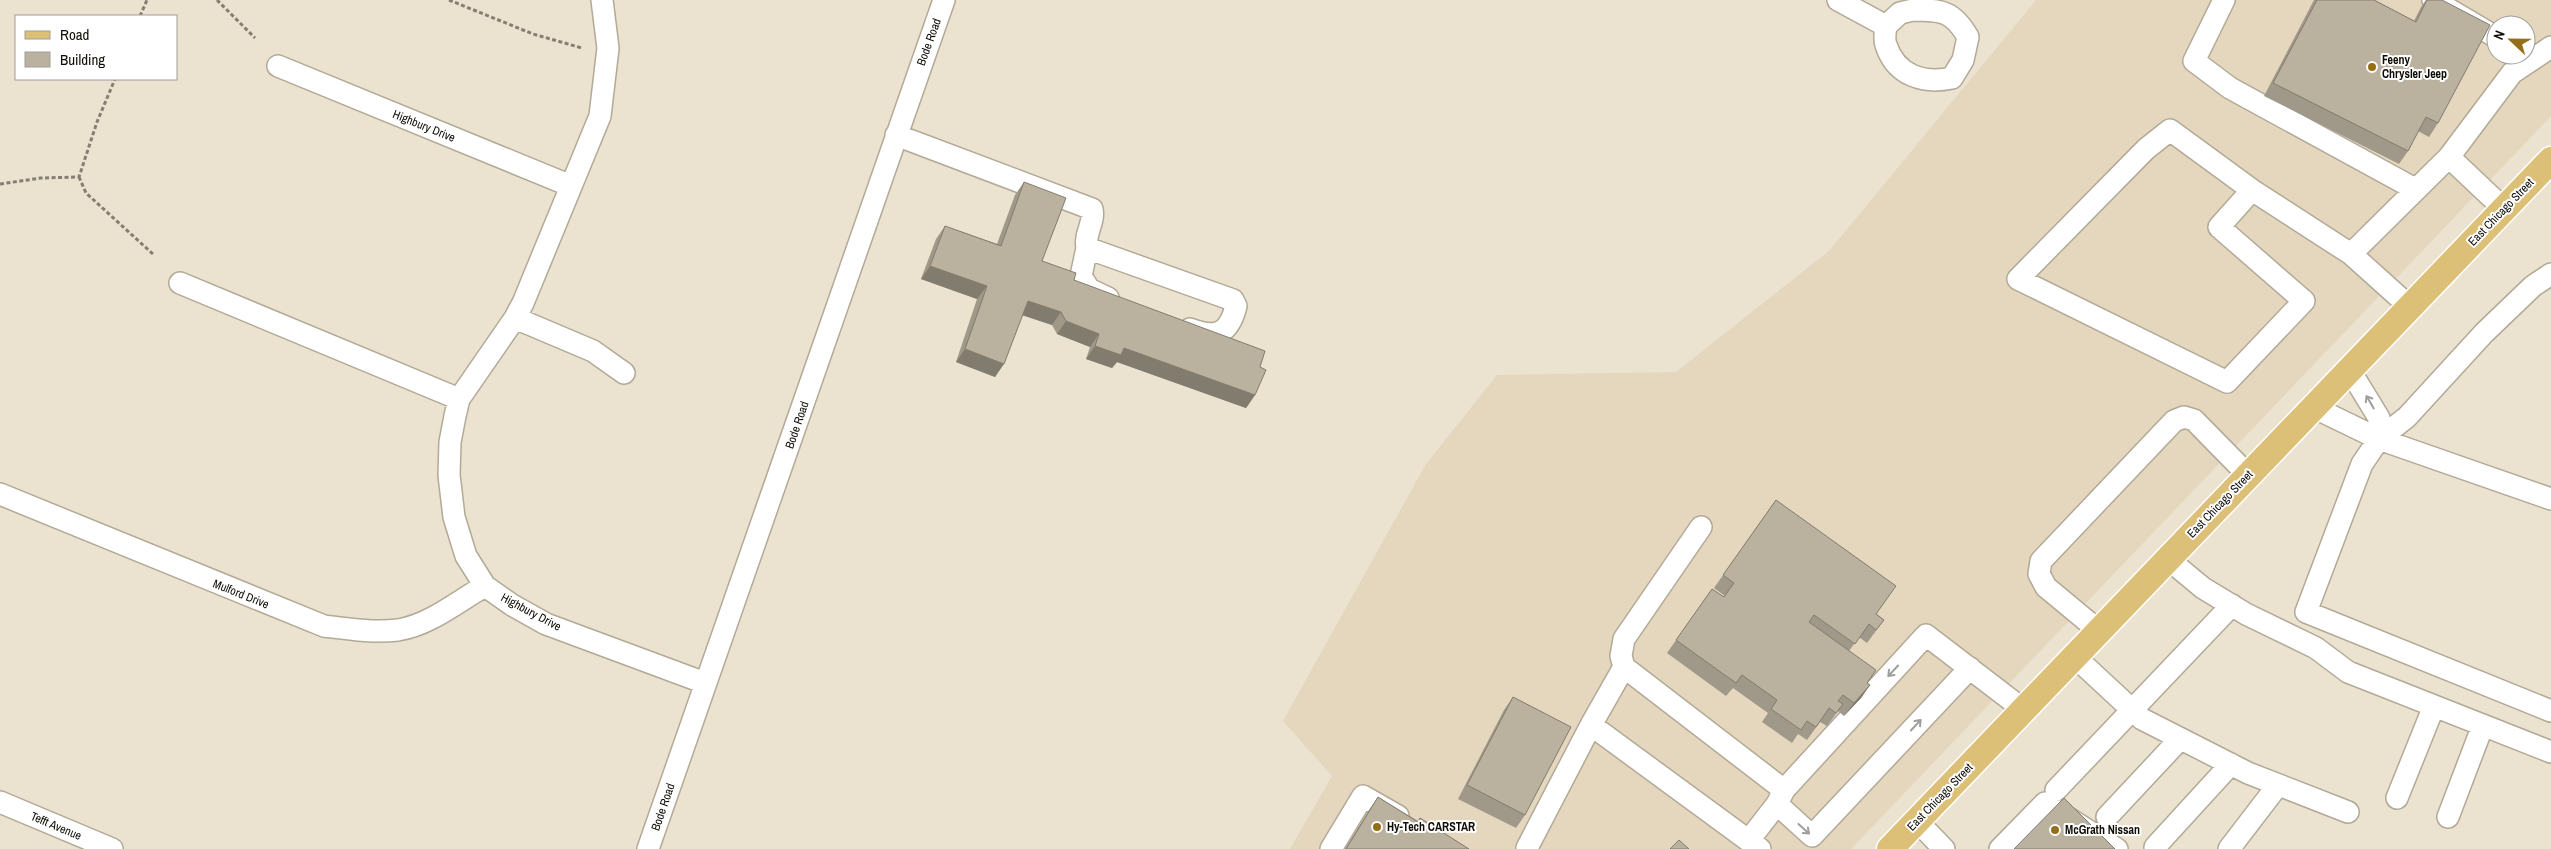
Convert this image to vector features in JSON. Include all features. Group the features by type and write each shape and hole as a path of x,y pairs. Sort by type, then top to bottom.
{"main road":[{"name":"East Chicago Street","path":"1890,849 2551,160"}],"street":[{"name":"Highbury Drive","path":"602,0 608,48 600,116 529,291 515,318 459,399 450,442 449,475 453,509 466,556 485,586 512,605 546,624 705,683"},
{"name":"Bode Road","path":"648,849 808,395 944,0"},
{"path":"1838,0 1886,26"},
{"path":"2224,0 2194,61 2230,88 2415,189"},
{"path":"2436,0 2486,31"},
{"path":"2536,54 2551,47"},
{"path":"2351,254 2449,157 2512,73 2521,65"},
{"name":"Highbury Drive","path":"278,66 571,186"},
{"path":"2252,190 2219,226 2304,301 2227,382 2018,279 2146,149 2170,130 2252,190 2351,254 2410,307"},
{"path":"896,135 1092,209 1094,213 1086,234 1087,248 1081,268 1081,276 1084,283 1095,293 1127,306"},
{"path":"2449,157 2504,209"},
{"path":"1087,248 1233,300 1236,306 1230,325 1213,335 1172,322"},
{"path":"2551,274 2533,286 2484,333 2407,417 2379,439 2362,464 2306,612 2551,711"},
{"path":"180,284 459,399"},
{"path":"515,318 593,351 624,373"},
{"path":"2349,369 2379,418 2379,439"},
{"path":"2313,408 2379,439 2551,499"},
{"path":"2099,631 2046,587 2039,574 2041,561 2174,421 2184,417 2194,420 2248,475"},
{"name":"Mulford Drive","path":"0,494 324,626 358,631 399,630 435,616 485,586"},
{"path":"1701,527 1624,639 1621,656 1624,667 1780,797 1812,836 1970,668"},
{"path":"2168,560 2203,588 2316,648 2348,672 2551,752"},
{"path":"2056,790 2232,605"},
{"path":"1591,725 1754,845 1780,797 1926,635 2024,710"},
{"path":"2074,656 2142,719 2231,764 2278,785 2348,812"},
{"path":"1527,848 1591,725 1624,667"},
{"path":"2397,798 2434,706"},
{"path":"2448,816 2483,725"},
{"path":"2107,817 2180,738"},
{"path":"2155,847 2231,764"},
{"path":"2228,849 2278,785"},
{"path":"1331,849 1363,796 1413,825"},
{"name":"Tefft Avenue","path":"0,802 112,849"},
{"path":"2000,849 2045,803 2117,849"},
{"path":"1916,822 1944,849"}],"path":[{"path":"140,15 147,0"},
{"path":"217,0 255,38"},
{"path":"449,0 533,34 582,48"},
{"path":"115,80 97,122 79,177 86,193 154,255"},
{"path":"0,184 41,178 79,177"}],"shaded area":[{"path":"2036,0 2551,0 2551,116 1851,849 1290,849 1332,776 1283,721 1426,464 1497,375 1676,372 1829,251"}],"building":[{"name":"Feeny Chrysler Jeep","path":"2317,0 2374,0 2416,22 2427,0 2442,0 2486,23 2486,33 2438,123 2426,117 2408,151 2273,83"},
{"path":"1024,182 1066,198 1042,261 1076,273 1074,280 1265,351 1260,367 1266,370 1255,395 1124,348 1121,355 1095,346 1099,334 1066,321 1061,312 1028,301 1004,364 965,349 987,286 930,266 945,226 1001,246"},
{"path":"1776,500 1896,586 1876,614 1884,620 1876,630 1869,624 1855,644 1814,615 1809,622 1876,670 1867,683 1870,685 1854,703 1843,695 1838,701 1843,704 1836,713 1829,708 1816,727 1807,721 1801,730 1771,709 1777,700 1742,675 1736,683 1676,640 1712,589 1724,597 1734,583 1723,575"},
{"path":"1513,697 1571,727 1525,815 1467,785"},
{"path":"1378,797 1418,822 1420,818 1469,849 1346,849"},
{"path":"2064,798 2115,849 2014,849"},
{"path":"1679,840 1689,849 1670,849"}],"place":[{"name":"Feeny Chrysler Jeep","path":"2372,67"},
{"name":"Hy-Tech CARSTAR","path":"1377,827"},
{"name":"McGrath Nissan","path":"2055,830"}]}
